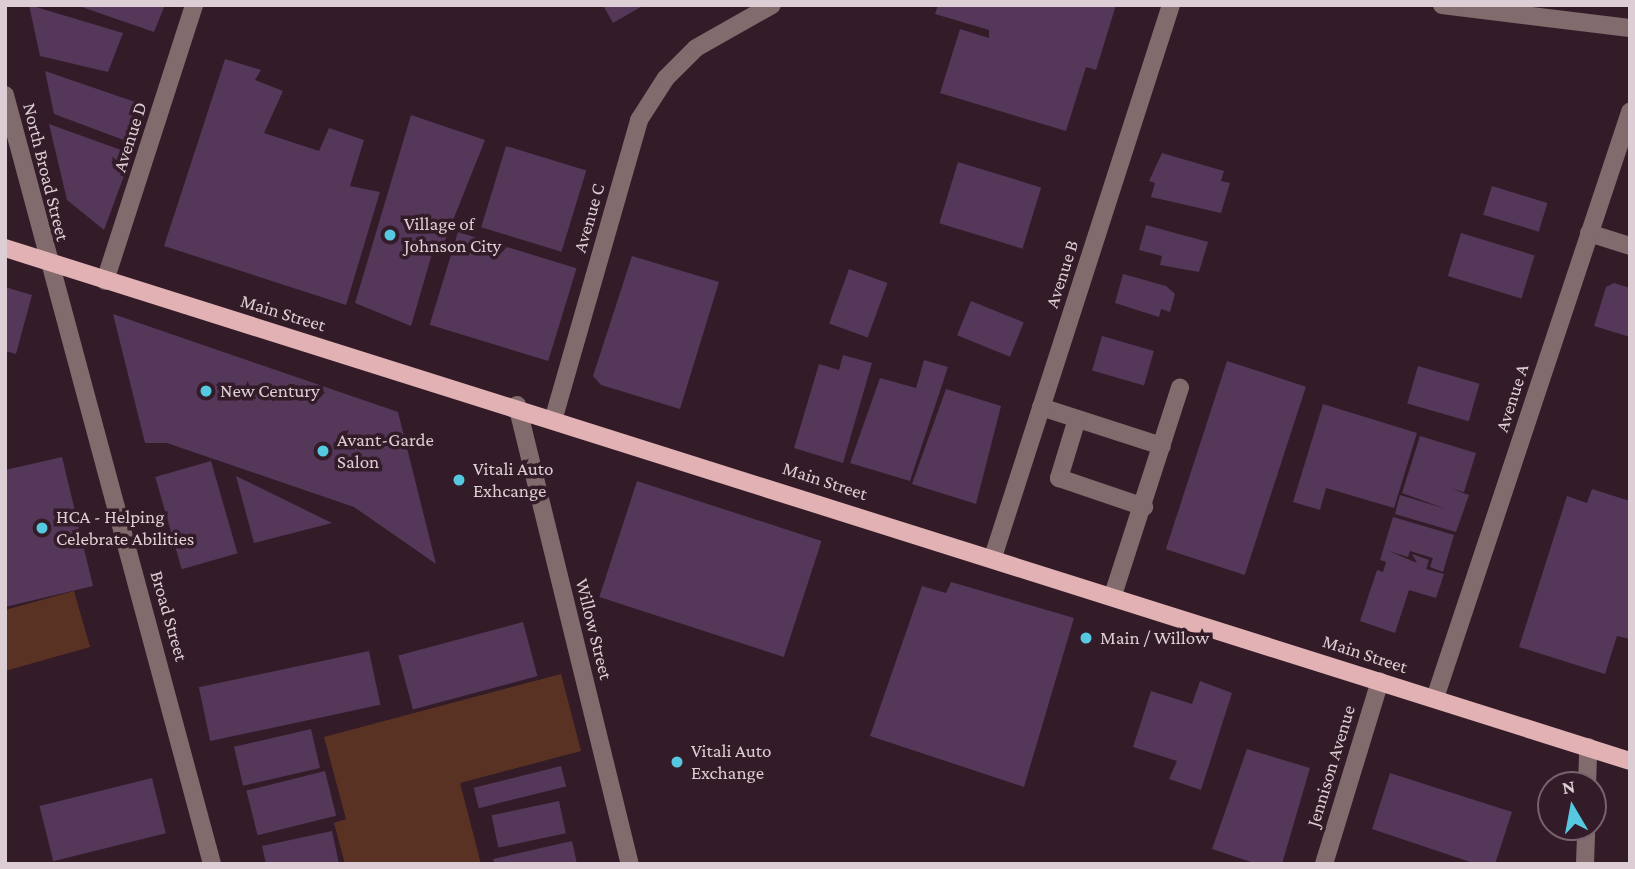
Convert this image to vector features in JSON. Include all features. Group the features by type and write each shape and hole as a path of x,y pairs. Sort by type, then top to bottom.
{"main road":[{"name":"Main Street","path":"5,248 105,281 517,405 1630,761"}],"street":[{"name":"Avenue D","path":"105,281 194,5"},
{"name":"Avenue C","path":"554,417 639,120 696,48 772,5"},
{"name":"Avenue B","path":"993,557 1171,5"},
{"path":"1442,5 1630,28"},
{"name":"North Broad Street","path":"5,96 46,260"},
{"name":"Avenue A","path":"1435,698 1630,112"},
{"path":"1589,233 1630,246"},
{"name":"Broad Street","path":"46,260 212,864"},
{"path":"1113,595 1144,507 1180,388"},
{"name":"Willow Street","path":"517,405 629,864"},
{"path":"1041,407 1162,446"},
{"path":"1077,419 1059,478 1144,507"},
{"name":"Jennison Avenue","path":"1324,864 1380,681"},
{"path":"1587,771 1588,747"},
{"path":"1585,864 1586,841"}],"shaded area":[{"path":"74,591 90,647 5,671 5,610"},
{"path":"561,674 581,751 460,783 481,864 345,864 334,823 346,819 324,737"}],"building":[{"path":"29,5 123,33 108,72 40,56"},
{"path":"76,5 165,5 154,32"},
{"path":"603,5 644,5 613,23"},
{"path":"938,5 1116,5 1096,70 1086,67 1066,131 940,93 960,29 989,38 989,30 935,14"},
{"path":"225,59 261,70 255,80 283,91 264,133 319,151 329,128 364,140 350,186 380,192 346,305 164,246"},
{"path":"45,71 141,104 129,142 54,114"},
{"path":"411,115 485,140 442,248 434,247 411,326 355,303"},
{"path":"49,124 132,154 104,230 67,200"},
{"path":"506,146 586,171 561,252 481,227"},
{"path":"1162,153 1224,171 1221,181 1230,183 1221,213 1151,197 1155,183 1149,181"},
{"path":"958,162 1041,187 1022,249 939,223"},
{"path":"1492,186 1547,203 1539,232 1483,215"},
{"path":"1146,225 1208,242 1199,272 1160,265 1162,256 1139,250"},
{"path":"458,232 577,268 548,361 430,325"},
{"path":"1461,233 1535,256 1521,299 1448,276"},
{"path":"632,256 719,282 680,409 601,385 593,376"},
{"path":"849,269 888,283 868,338 829,324"},
{"path":"1123,274 1166,286 1175,294 1170,312 1161,309 1159,317 1115,303"},
{"path":"1614,283 1630,288 1630,337 1594,326 1606,287"},
{"path":"5,287 32,295 16,354 5,351"},
{"path":"971,301 1024,322 1010,357 957,335"},
{"path":"113,314 398,412 436,564 354,507 167,443 145,443"},
{"path":"1102,336 1154,351 1144,385 1092,371"},
{"path":"843,355 872,363 843,463 794,448 819,364 839,370"},
{"path":"924,360 948,367 910,481 850,463 880,378 916,388"},
{"path":"1227,361 1306,387 1245,575 1166,549"},
{"path":"1418,366 1480,384 1469,421 1407,403"},
{"path":"946,389 1001,406 976,504 912,484"},
{"path":"1323,404 1417,433 1394,508 1326,488 1320,510 1293,502"},
{"path":"1420,436 1476,453 1464,492 1452,489 1469,495 1456,532 1395,514 1400,495 1446,509 1402,493"},
{"name":"HCA - Helping Celebrate Abilities","path":"62,457 93,586 5,607 5,470"},
{"path":"211,461 237,553 182,569 155,477"},
{"path":"236,476 332,523 254,543"},
{"path":"637,481 822,541 784,657 599,597"},
{"path":"1592,489 1630,501 1630,639 1617,636 1605,674 1519,647 1567,496 1587,503"},
{"path":"1393,517 1454,535 1443,572 1430,567 1433,558 1410,551 1408,557 1389,551 1417,563 1412,554 1429,560 1426,569 1444,574 1436,598 1409,590 1395,633 1360,621 1377,570 1383,572 1386,562 1380,560"},
{"path":"951,582 1074,618 1024,787 870,736 922,586 946,593"},
{"path":"523,622 537,676 413,709 398,655"},
{"path":"369,651 380,705 210,741 199,687"},
{"path":"1200,681 1232,693 1201,790 1169,779 1177,761 1133,747 1151,691 1192,704"},
{"path":"311,729 320,768 243,786 234,747"},
{"path":"1247,749 1310,768 1282,864 1257,864 1212,849"},
{"path":"561,766 566,786 479,808 474,788"},
{"path":"325,771 336,816 258,835 246,791"},
{"path":"1390,773 1512,812 1495,864 1476,864 1372,829"},
{"path":"152,778 166,833 53,861 39,806"},
{"path":"559,801 566,833 498,848 492,815"},
{"path":"332,831 339,864 266,864 262,846"},
{"path":"572,841 577,864 495,864 493,859"}],"place":[{"name":"Village of Johnson City","path":"390,235"},
{"name":"New Century","path":"206,391"},
{"name":"Avant-Garde Salon","path":"323,451"},
{"name":"Vitali Auto Exhcange","path":"459,480"},
{"name":"HCA - Helping Celebrate Abilities","path":"42,528"},
{"name":"Main / Willow","path":"1086,638"},
{"name":"Vitali Auto Exchange","path":"677,762"}]}
